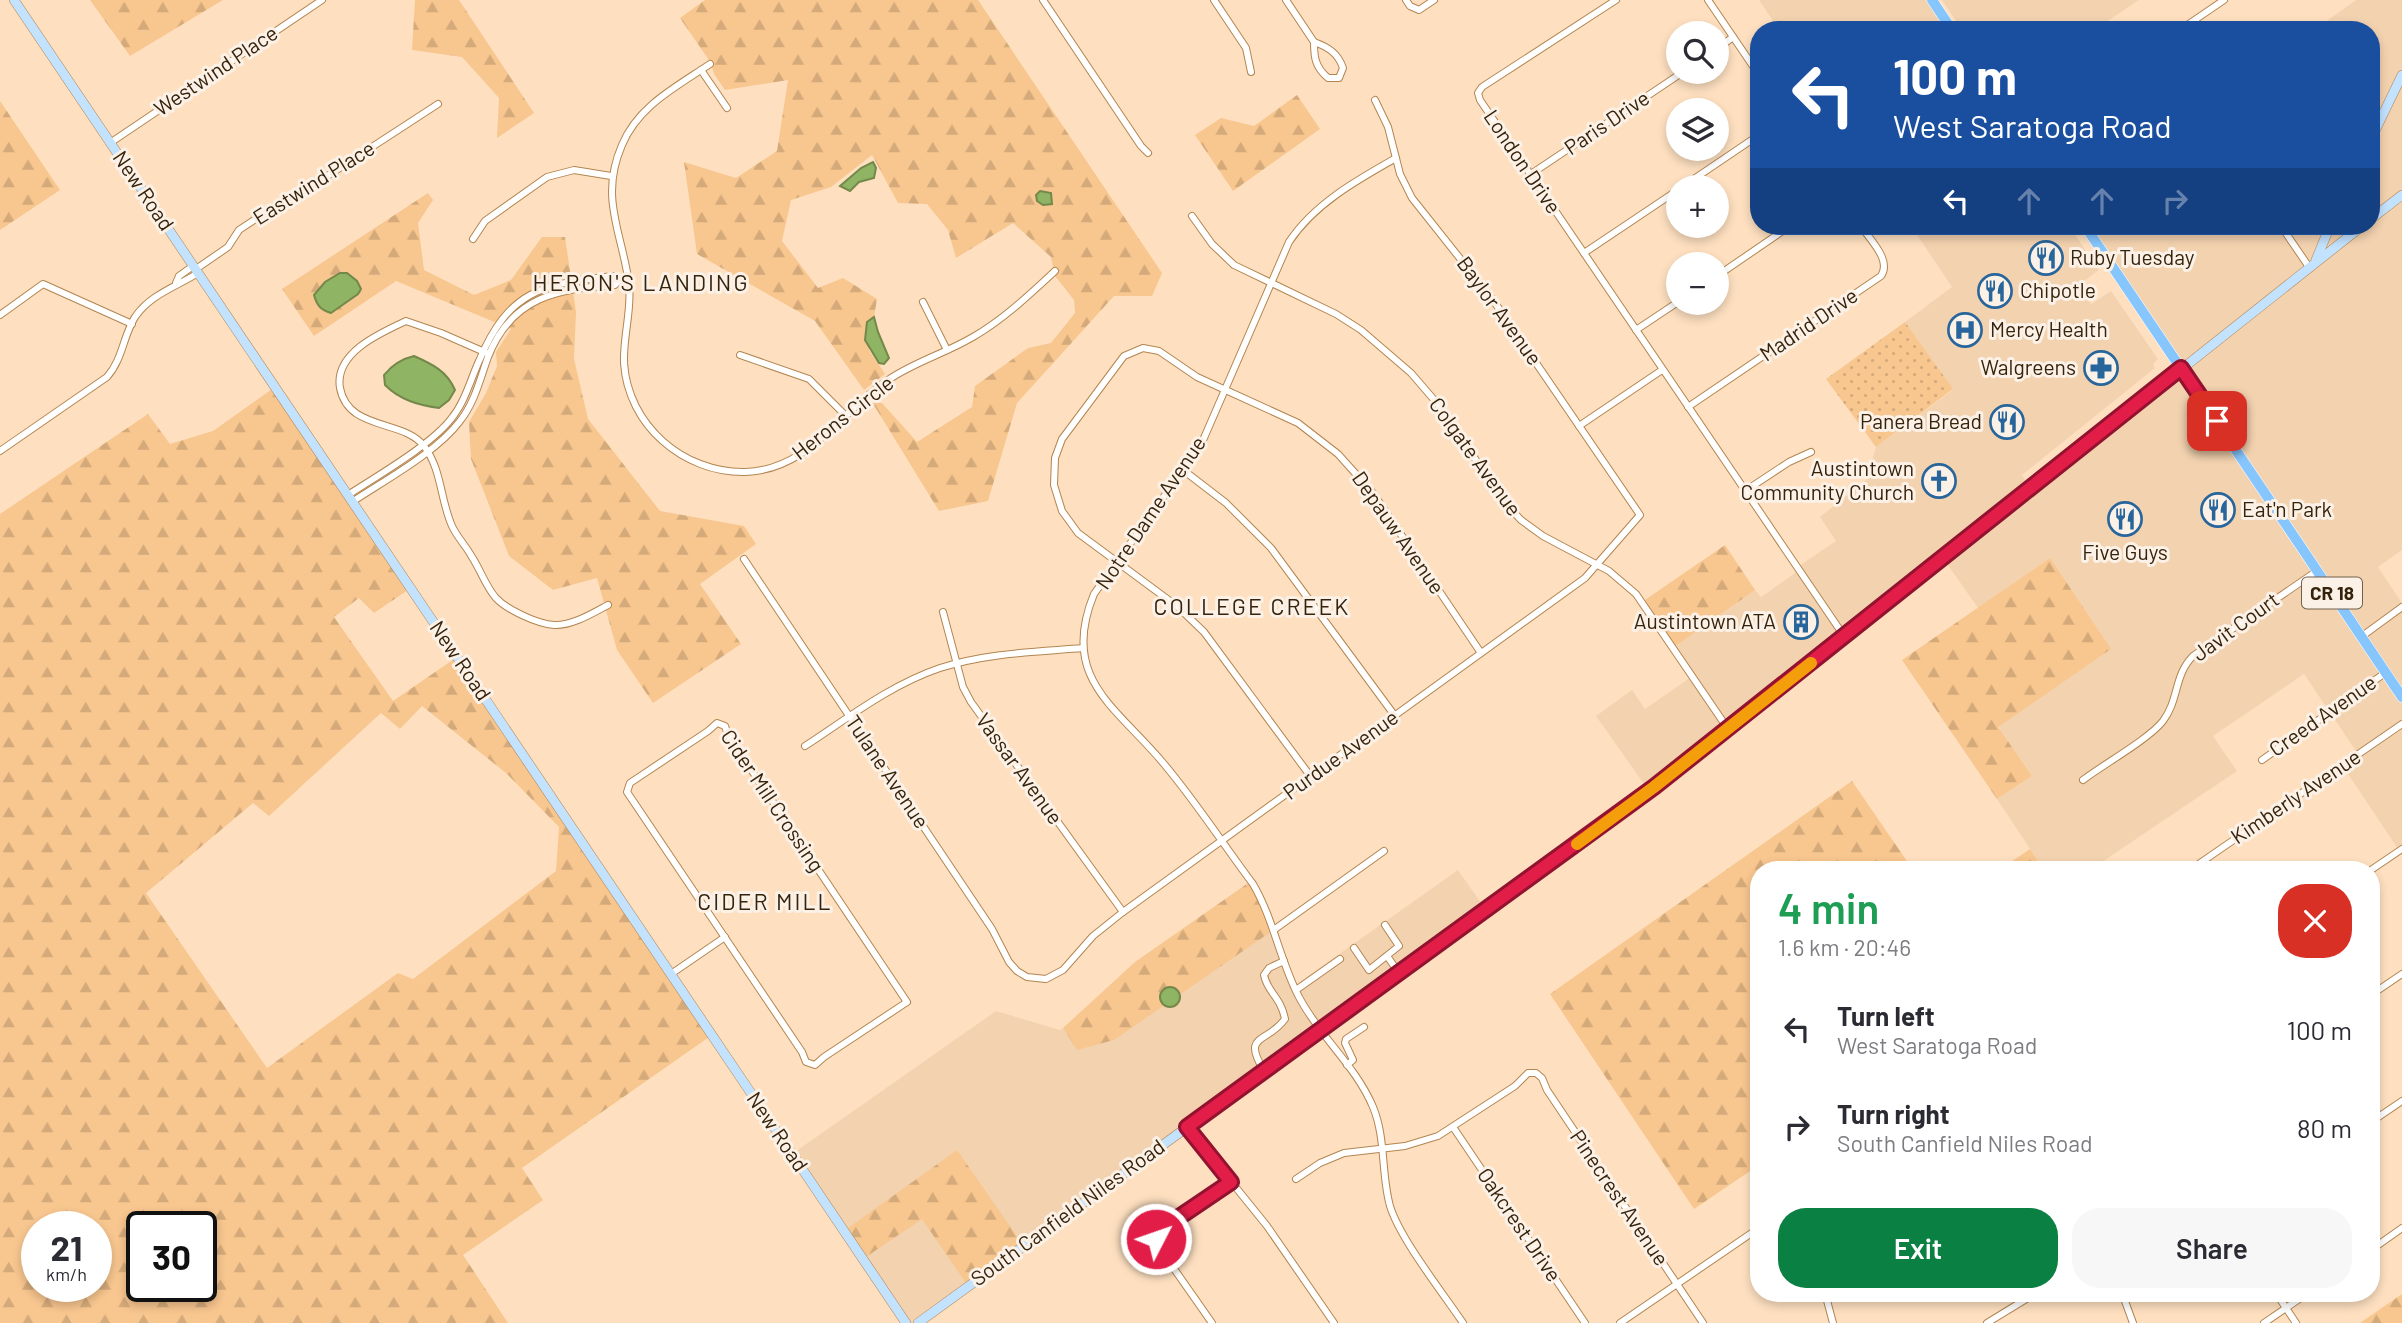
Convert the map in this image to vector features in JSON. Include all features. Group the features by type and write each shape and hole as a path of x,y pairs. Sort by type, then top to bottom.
{"main road":[{"name":"New Road","path":"14,0 906,1323"},
{"path":"1932,0 1946,21"},
{"path":"2380,120 2402,75"},
{"path":"2380,212 2402,195"},
{"name":"CR 18","path":"2091,235 2402,698"},
{"path":"2312,264 2326,235"},
{"path":"1399,973 1612,819 1728,729 2350,235"},
{"name":"South Canfield Niles Road","path":"918,1323 1399,973"}],"street":[{"name":"Westwind Place","path":"110,143 322,0"},
{"path":"1043,0 1148,153"},
{"path":"1214,0 1246,48 1251,72"},
{"path":"1286,0 1314,42 1314,58 1320,70 1328,78 1339,78 1343,68 1334,52 1314,42"},
{"path":"1406,0 1409,6 1416,10 1423,9 1434,0"},
{"name":"London Drive","path":"1616,0 1480,90 1480,100 1844,636"},
{"path":"1708,0 1750,62"},
{"path":"2193,21 2224,0"},
{"path":"1729,40 1733,37"},
{"name":"Herons Circle","path":"709,64 644,111 626,136 611,176 613,215 628,280 629,306 624,354 629,391 647,425 675,451 699,464 747,472 763,470 795,459 824,438 891,378 976,335 1013,310 1055,271"},
{"path":"701,70 727,108"},
{"name":"Paris Drive","path":"1531,174 1666,83"},
{"name":"Baylor Avenue","path":"1376,100 1388,127 1400,174 1412,198 1493,300 1640,515"},
{"name":"Eastwind Place","path":"132,324 144,306 176,283 184,282 196,269 228,247 239,230 438,104"},
{"path":"1700,175 1750,141"},
{"name":"Notre Dame Avenue","path":"1396,158 1325,203 1308,217 1289,242 1204,438 1100,585 1090,606 1083,648 1090,673 1103,700 1163,763 1253,884 1266,906 1296,990 1372,1104 1378,1119 1387,1195 1393,1215 1463,1323"},
{"path":"473,239 485,221 555,174 574,170 611,176"},
{"path":"1584,253 1666,198"},
{"name":"Colgate Avenue","path":"1192,216 1226,259 1243,270 1336,314 1390,353 1436,401 1512,512 1543,536 1619,577 1636,594 1728,729"},
{"path":"1729,268 1777,235"},
{"name":"Madrid Drive","path":"1688,407 1881,276 1885,270 1884,260 1867,235"},
{"path":"2288,235 2312,264"},
{"path":"350,498 425,448 443,429 459,408 497,325 529,296 567,281 613,276 619,280 628,280"},
{"path":"0,315 43,284 132,324 116,365 107,377 0,451"},
{"path":"923,302 947,350"},
{"path":"1636,330 1666,310"},
{"path":"486,353 406,321 382,332 353,353 341,369 340,389 352,411 377,424 408,433 425,448 437,470 452,527 496,598 519,614 554,625 581,618 608,605"},
{"name":"Depauw Avenue","path":"1311,777 1204,632 1178,607 1078,533 1059,504 1054,485 1054,467 1062,439 1119,362 1136,350 1151,348 1159,351 1185,370 1298,423 1322,440 1349,464 1373,493 1481,653"},
{"path":"740,355 809,379 846,416"},
{"path":"1579,426 1662,370"},
{"path":"1745,491 1789,462 1811,452"},
{"path":"1183,470 1226,503 1272,548 1395,716"},
{"name":"Purdue Avenue","path":"1034,979 1046,979 1058,974 1093,936 1123,912 1585,578 1640,515"},
{"name":"Tulane Avenue","path":"744,559 992,929 1009,962 1021,974 1034,979"},
{"name":"Javit Court","path":"2083,780 2161,723 2172,705 2180,674 2193,656 2317,571"},
{"path":"2361,637 2402,607"},
{"name":"Vassar Avenue","path":"943,612 963,687 971,702 1123,912"},
{"path":"805,746 895,688 934,670 995,656 1083,648"},
{"name":"Creed Avenue","path":"2262,760 2385,673"},
{"name":"Cider Mill Crossing","path":"717,723 725,726 728,735 907,1002 811,1066 725,937 627,792 631,783 717,723"},
{"name":"Kimberly Avenue","path":"2203,861 2402,724"},
{"path":"2380,864 2402,849"},
{"path":"1275,929 1384,851"},
{"path":"1354,948 1369,970 1399,946 1385,925"},
{"path":"671,974 725,937"},
{"path":"1387,956 1399,973"},
{"path":"1296,990 1340,958"},
{"path":"1265,1071 1254,1054 1254,1047 1259,1040 1280,1026 1284,1019 1283,1005 1264,975 1269,968 1284,961"},
{"path":"2380,989 2402,974"},
{"path":"1347,1065 1353,1060 1345,1043 1346,1039 1364,1027"},
{"name":"Pinecrest Avenue","path":"1453,1127 1515,1086 1524,1076 1536,1073 1542,1078 1547,1090 1703,1323"},
{"path":"2380,1116 2402,1101"},
{"path":"1187,1127 1294,1264 1334,1323"},
{"path":"1296,1179 1336,1156 1421,1142 1453,1127"},
{"name":"Oakcrest Drive","path":"1453,1127 1585,1323"},
{"path":"1212,1323 1156,1242 1156,1236 1160,1230 1231,1182"},
{"path":"2380,1244 2402,1228"},
{"path":"1620,1323 1750,1234"},
{"path":"1827,1302 1833,1323"},
{"path":"1987,1323 2021,1302"},
{"path":"2125,1302 2133,1323"},
{"path":"2282,1302 2296,1323"},
{"path":"2264,1323 2295,1302"}],"shaded area":[{"path":"1759,0 1932,0 1946,21 1773,21"},
{"path":"1942,0 2139,0 2108,21 1956,21"},
{"path":"2356,0 2402,0 2402,550 2378,567 2402,603 2402,855 2342,765 2358,754 2304,674 2213,736 2237,771 2103,861 2038,861 1997,799 2032,776 1998,727 2050,558 1978,608 1943,558 1649,791 1596,716 1632,690 1645,709 1691,677 1673,648 1755,590 1761,597 1798,571 1796,568 1836,541 1820,517 1866,480 1876,447 1953,390 1905,322 1952,287 1917,235 2075,235 2099,270 2078,286 2091,304 2111,291 2158,359 2153,364 2155,368 2022,475 2030,488 2181,368 2091,235 2380,235 2380,21 2327,21"},
{"path":"873,162 876,168 874,178 859,182 850,191 840,186 861,168"},
{"path":"1040,191 1051,193 1052,204 1043,205 1037,201 1036,195"},
{"path":"340,273 347,273 357,281 361,289 331,313 320,307 314,295 325,282"},
{"path":"874,317 889,358 884,364 879,363 865,340 867,322"},
{"path":"414,356 433,365 452,383 455,390 449,400 439,408 410,401 385,385 384,375 390,368"},
{"path":"1458,870 1486,910 918,1323 906,1323 792,1154 996,1011 1060,1030 1063,1028 1077,1049 1275,929 1294,986"},
{"path":"1170,987 1177,990 1180,997 1177,1004 1170,1007 1163,1004 1160,997 1163,990"}],"green space":[{"path":"90,0 223,0 130,56"},
{"path":"415,0 459,0 534,113 497,138 499,98 462,57 412,50"},
{"path":"705,0 978,0 1162,273 1152,296 1114,296 1017,403 988,501 939,511 872,402 882,403 917,442 972,407 975,386 1028,348 1051,343 1075,313 1074,300 1055,276 1051,257 1013,223 956,258 948,230 927,204 898,203 872,155 831,187 791,200 782,241 818,288 843,278 877,299 874,317 867,322 869,350 885,374 864,390 815,321 697,254 684,162 736,178 777,151 788,80 725,90 714,74 711,63 680,18"},
{"path":"1297,95 1320,129 1233,191 1195,135 1221,118 1254,126"},
{"path":"0,101 60,190 0,230"},
{"path":"428,193 433,200 418,223 424,270 474,295 511,280 542,237 565,237 576,312 574,359 588,419 660,511 744,526 756,544 700,584 741,644 653,703 617,650 597,578 553,590 509,556 471,459 469,422 486,393 497,366 496,352 511,329 396,281 314,336 282,289","holes":["340,273 347,273 358,294 347,301 325,282"]},
{"path":"1905,322 1953,389 1876,447 1826,379"},
{"path":"275,387 411,588 374,613 359,598 334,617 393,701 457,657 712,1035 522,1168 543,1200 463,1255 508,1323 0,1323 0,514 148,414 170,444 213,431","holes":["422,706 506,773 559,827 556,871 413,979 398,973 267,1068 146,893 253,803 269,816 381,713 400,729"]},
{"path":"1725,545 1755,590 1673,648 1642,602"},
{"path":"2050,558 2111,649 1998,727 2032,776 1997,799 1902,660"},
{"path":"1852,781 1907,861 1750,861 1750,1171 1694,1209 1550,994"},
{"path":"2030,849 2038,861 2012,861"},
{"path":"1251,881 1275,929 1114,1040 1077,1050 1063,1028 1135,962"},
{"path":"957,1150 1023,1245 968,1286 922,1219 863,1259 844,1231"},
{"path":"2402,1294 2402,1323 2360,1323"}],"slow traffic":[{"path":"1577,844 1811,663"}],"place":[{"name":"Ruby Tuesday","path":"2046,258"},
{"name":"Chipotle","path":"1995,291"},
{"name":"Mercy Health","path":"1965,330"},
{"name":"Walgreens","path":"2101,368"},
{"name":"Panera Bread","path":"2007,422"},
{"name":"Austintown Community Church","path":"1939,481"},
{"name":"Eat'n Park","path":"2218,510"},
{"name":"Five Guys","path":"2125,519"},
{"name":"Austintown ATA","path":"1801,622"}],"district":[{"name":"HERON'S LANDING","path":"641,283"},
{"name":"COLLEGE CREEK","path":"1252,607"},
{"name":"CIDER MILL","path":"765,902"}],"route":[{"path":"1156,1239 1160,1230 1231,1182 1187,1127 1654,787 2181,368 2217,421"}]}
